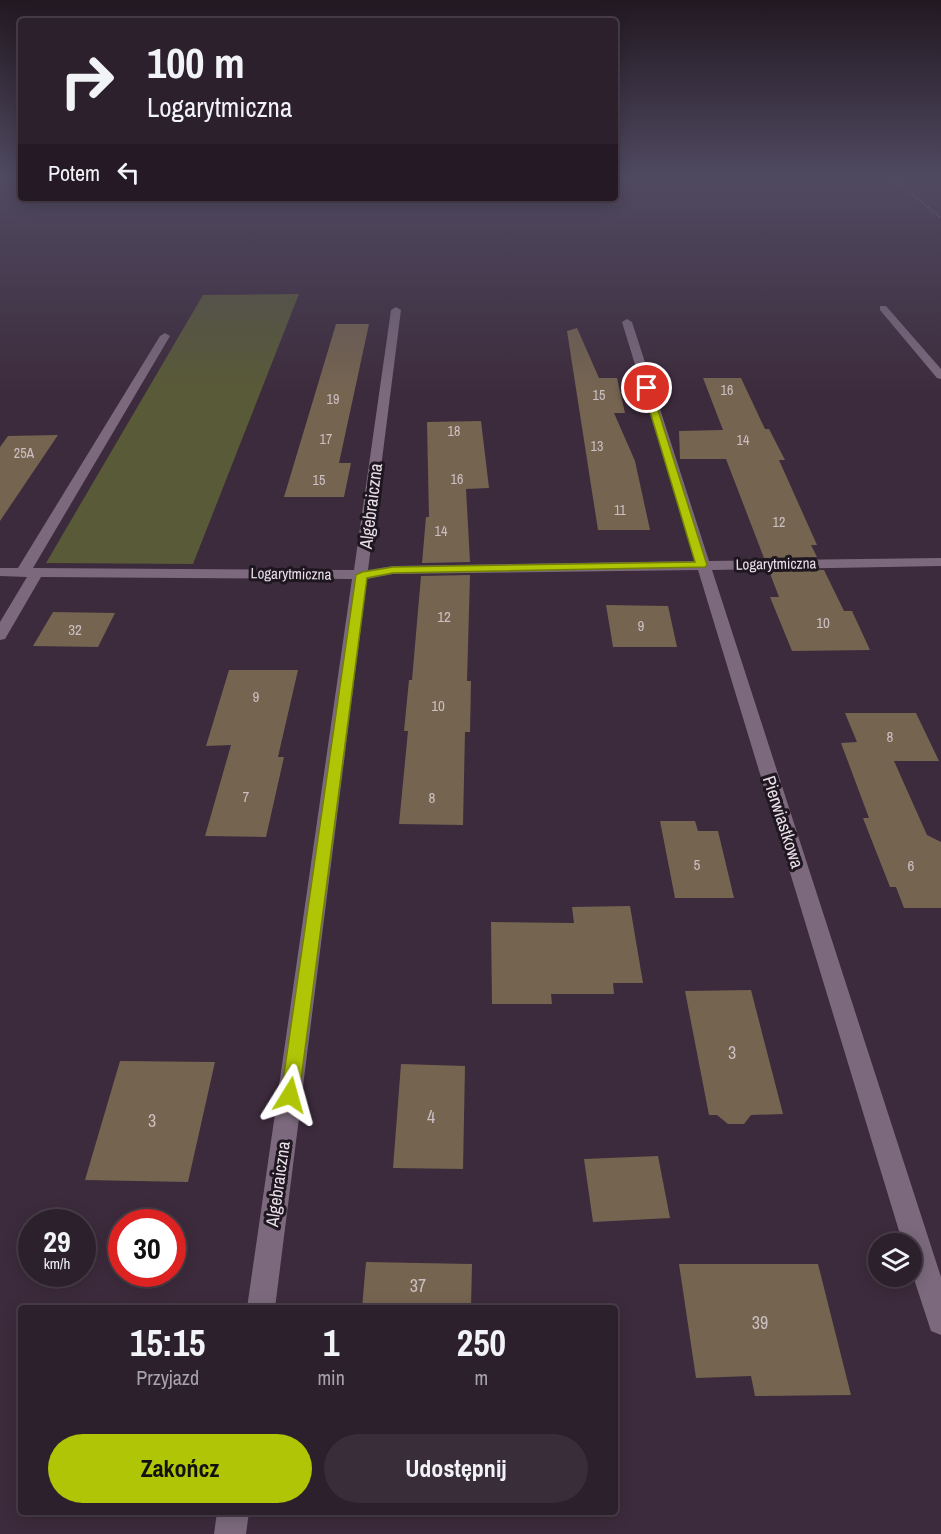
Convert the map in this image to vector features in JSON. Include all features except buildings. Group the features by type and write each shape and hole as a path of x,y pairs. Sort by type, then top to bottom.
{"street":[{"path":"883,308 941,376"},
{"name":"Algebraiczna","path":"261,1305 362,575 396,310"},
{"name":"Pierwiastkowa","path":"627,322 941,1321"},
{"path":"0,635 30,572 165,336"},
{"name":"Logarytmiczna","path":"0,572 362,575 393,570 941,562"},
{"path":"230,1534 233,1515"}],"green space":[{"path":"299,294 193,564 46,563 203,295"}],"route":[{"path":"290,1095 362,575 393,570 702,565 647,388"}]}
